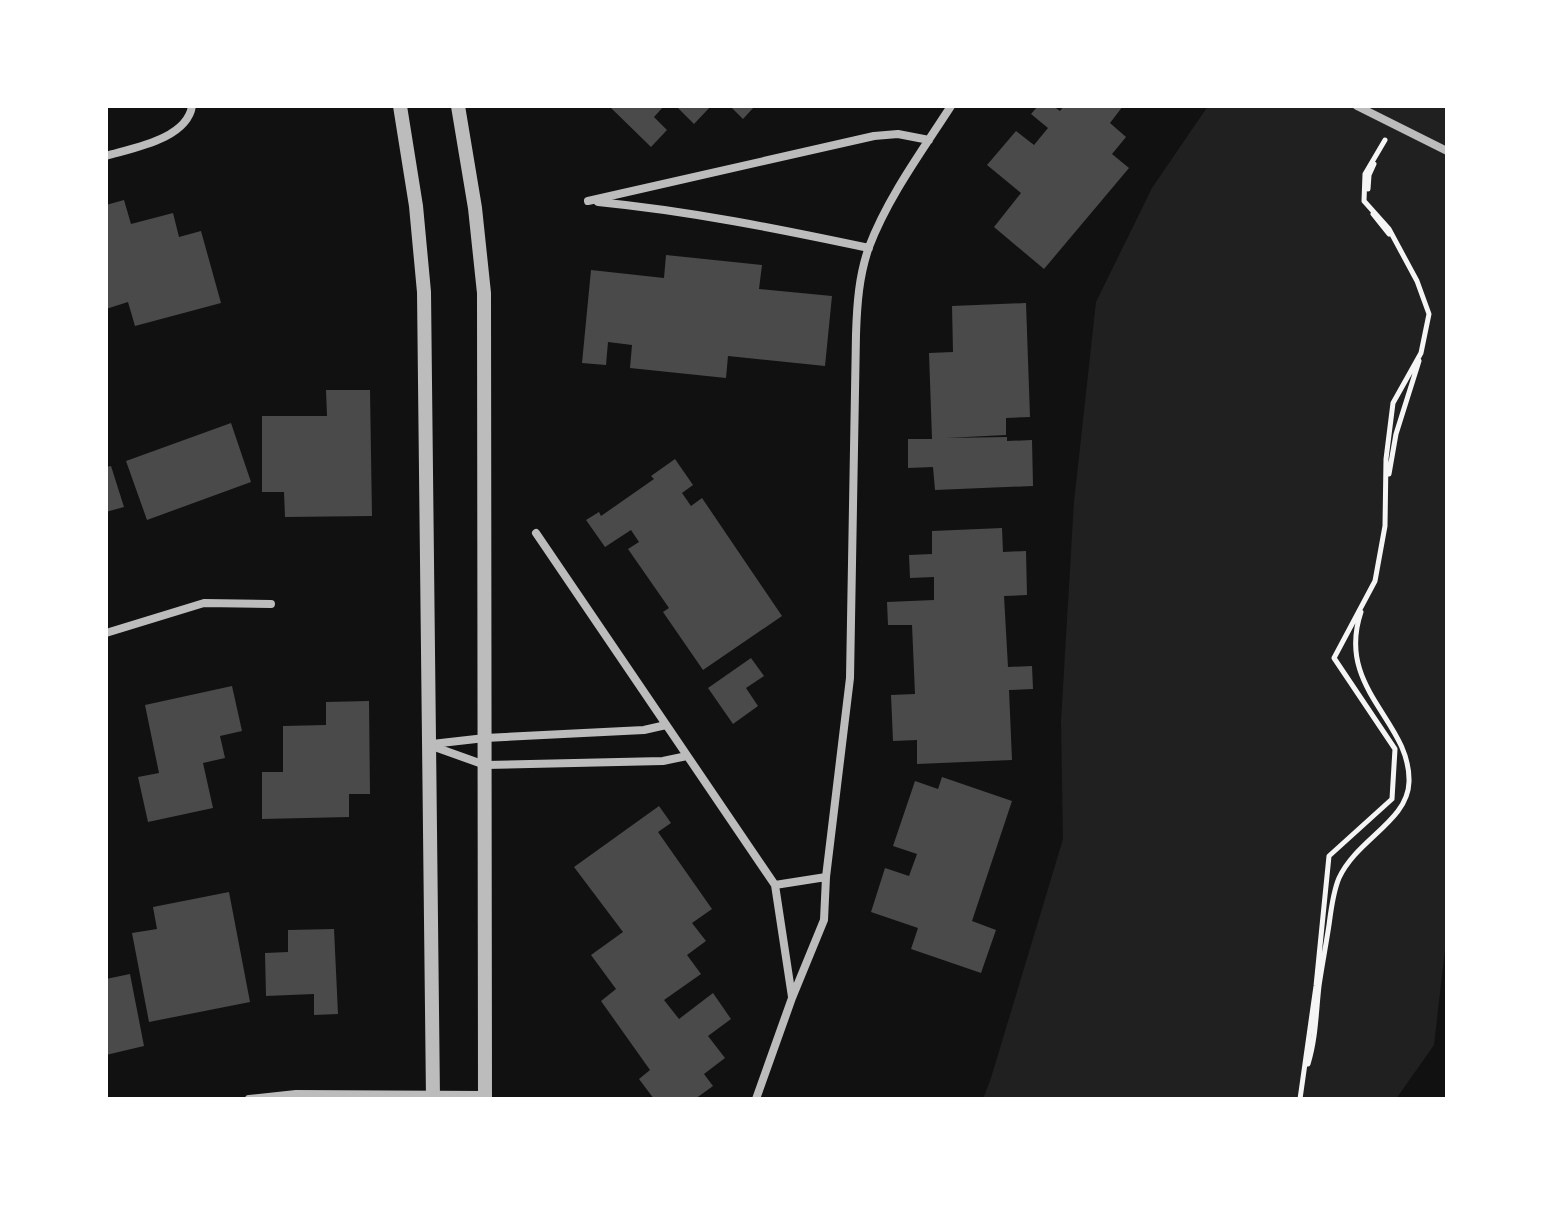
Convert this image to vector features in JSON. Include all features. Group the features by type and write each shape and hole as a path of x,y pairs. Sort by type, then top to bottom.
{"street":[{"path":"106,156 166,138 191,113 192,106"},
{"path":"400,106 416,206 424,292 432,1096"},
{"path":"249,1099 296,1094 485,1097 484,293 475,208 458,106"},
{"path":"756,1099 824,920 826,877 850,678 859,288 869,248 894,196 951,106"},
{"path":"1357,106 1447,151"},
{"path":"869,248 729,219 588,201 874,136 898,134 929,140"},
{"path":"536,533 775,885 792,998"},
{"path":"106,633 204,603 271,604"},
{"path":"428,745 485,738 644,730 666,725"},
{"path":"428,745 485,765 663,761 687,756"},
{"path":"775,885 826,877"}],"path":[{"path":"1298,1099 1316,986 1329,856 1392,799 1395,749 1334,658 1375,581 1385,526 1386,459 1393,403 1421,353 1429,314 1417,281 1389,229 1364,201 1365,174 1394,124"},
{"path":"1298,1099 1314,1045 1319,984 1338,879 1361,846 1397,816 1406,803 1409,783 1408,764 1359,672 1356,642 1358,622 1385,541 1387,482 1396,434 1428,332 1424,296 1402,249 1375,219 1367,197 1369,175 1388,139"}],"shaded area":[{"path":"1208,106 1447,106 1447,932 1434,1045 1396,1099 983,1099 1063,839 1061,721 1074,502 1096,302 1152,188"}],"building":[{"path":"609,106 664,106 654,117 667,130 651,147"},
{"path":"676,106 711,106 694,124"},
{"path":"730,106 755,106 743,119"},
{"path":"1038,106 1053,106 1060,111 1064,106 1123,106 1110,123 1126,137 1112,154 1129,168 1044,269 994,227 1021,193 987,165 1016,131 1034,145 1048,128 1031,114"},
{"path":"124,200 131,224 173,213 179,237 201,231 221,303 135,326 128,302 106,309 106,205"},
{"path":"666,255 762,265 759,289 832,296 825,366 728,356 726,378 630,368 632,345 608,342 606,365 582,363 591,270 664,278"},
{"path":"1026,303 1030,417 1006,418 1006,435 946,438 1007,437 1007,441 1032,440 1033,486 935,490 933,467 908,468 908,439 932,439 929,353 953,352 952,306"},
{"path":"326,390 370,390 372,516 285,517 284,492 262,492 262,416 327,416"},
{"path":"231,423 251,482 147,520 126,461"},
{"path":"675,459 693,485 682,493 691,506 702,498 782,616 703,670 663,612 669,608 628,549 639,542 631,530 605,547 586,520 599,512 601,516 654,479 651,476"},
{"path":"111,466 124,507 106,512 106,467"},
{"path":"1002,528 1003,552 1026,551 1027,595 1004,596 1008,667 1032,666 1033,689 1009,690 1012,760 917,764 917,740 893,741 891,695 915,694 912,625 888,625 887,602 934,600 934,577 910,578 909,555 932,554 932,531"},
{"path":"751,658 764,676 746,688 758,706 733,724 708,688"},
{"path":"232,686 242,731 220,736 225,758 203,763 213,808 148,822 138,777 159,773 145,705"},
{"path":"369,701 370,794 349,794 349,817 262,819 262,772 283,772 283,726 326,725 326,702"},
{"path":"942,777 1012,801 972,921 996,930 981,973 911,949 918,928 871,912 885,868 909,876 917,854 893,846 915,781 938,789"},
{"path":"659,806 671,823 658,832 712,909 692,923 706,941 687,955 701,974 664,1000 679,1019 713,993 731,1019 708,1036 725,1058 704,1074 713,1086 695,1099 654,1099 639,1079 650,1070 601,1001 616,989 591,955 623,932 574,867"},
{"path":"229,892 250,1002 149,1022 132,933 157,929 153,907"},
{"path":"334,929 338,1014 314,1015 314,994 266,996 265,953 288,952 288,930"},
{"path":"130,974 144,1046 106,1055 106,979"}]}
